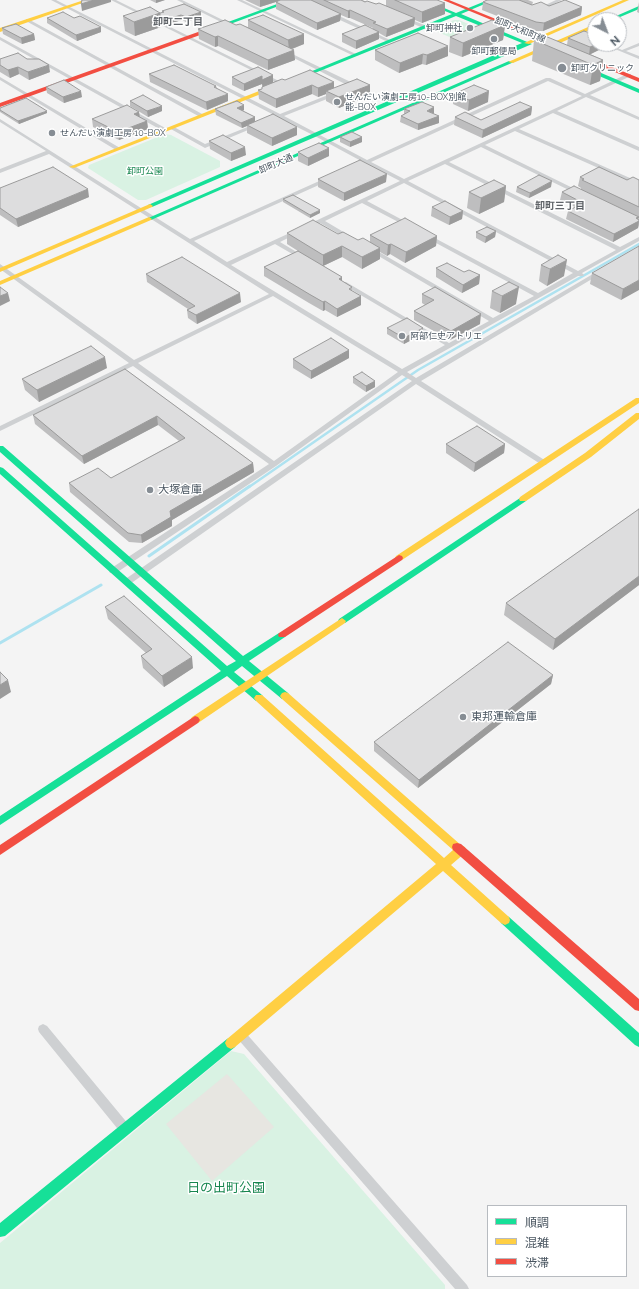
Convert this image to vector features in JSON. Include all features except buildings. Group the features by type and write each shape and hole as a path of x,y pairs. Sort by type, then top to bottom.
{"street":[{"path":"53,0 150,51 246,98 589,279"},
{"path":"0,30 90,0"},
{"path":"113,0 283,84"},
{"path":"179,0 231,25"},
{"path":"239,0 356,54"},
{"path":"0,105 190,37 231,25 262,11 293,0"},
{"name":"卸町大和町線","path":"421,0 552,54"},
{"name":"卸町大和町線","path":"445,0 564,49"},
{"path":"72,167 492,0"},
{"path":"532,11 560,0"},
{"path":"1,268 140,210 627,0"},
{"path":"627,12 639,7"},
{"path":"324,11 390,41"},
{"path":"401,17 424,27"},
{"path":"28,20 202,116"},
{"name":"卸町大通","path":"0,283 587,29"},
{"path":"578,33 587,36"},
{"path":"0,38 72,79 168,129 205,146 266,122"},
{"path":"627,49 639,44"},
{"path":"282,50 355,86 348,89"},
{"path":"625,52 639,58"},
{"path":"578,55 639,80"},
{"path":"580,66 639,90"},
{"path":"226,265 405,182 629,75"},
{"path":"0,78 118,149"},
{"path":"359,165 548,79 639,119"},
{"path":"272,119 340,92"},
{"path":"554,111 639,149"},
{"path":"0,120 226,265 404,373 544,463"},
{"path":"516,129 639,184"},
{"path":"482,145 582,194"},
{"path":"0,171 49,152"},
{"path":"446,162 619,249"},
{"path":"190,241 331,177"},
{"path":"363,201 416,230"},
{"path":"321,221 354,240"},
{"path":"423,233 539,296"},
{"path":"113,571 274,464 404,373 619,249 639,239"},
{"path":"276,242 308,261"},
{"path":"368,248 494,321"},
{"path":"1,268 274,464"},
{"path":"127,582 415,380 608,268"},
{"path":"342,281 450,346"},
{"path":"0,429 273,294"},
{"path":"0,821 639,400"},
{"path":"0,851 262,676 588,455 639,415"},
{"path":"0,448 242,661 262,676 639,1006"},
{"path":"0,470 266,704 443,866 639,1041"},
{"path":"0,1231 241,1035 461,850"},
{"path":"43,1029 125,1129"},
{"path":"241,1035 463,1289"}],"green space":[{"path":"454,20 459,20 487,32 461,42 431,29"},
{"name":"卸町公園","path":"165,134 171,135 220,161 220,167 146,200 138,200 88,168 89,165"},
{"name":"日の出町公園","path":"231,1051 244,1054 445,1285 445,1289 0,1289 0,1243"}],"sand":[{"path":"227,1074 274,1127 212,1181 166,1124"}],"waterway":[{"path":"249,487 418,370 639,244"},
{"path":"149,556 250,486"},
{"path":"0,643 101,585"}],"traffic: fast":[{"path":"212,29 293,0"},
{"path":"421,0 529,44"},
{"path":"298,78 492,0"},
{"path":"627,12 639,7"},
{"path":"150,206 527,43"},
{"path":"149,219 511,62"},
{"path":"587,69 639,91"},
{"path":"0,448 242,661 285,696"},
{"path":"0,470 210,657 259,698"},
{"path":"342,621 523,499"},
{"path":"0,821 282,635"},
{"path":"505,920 639,1041"},
{"path":"0,1231 231,1043"}],"traffic: slow":[{"path":"0,30 89,0"},
{"path":"527,43 627,0"},
{"path":"511,62 587,29"},
{"path":"72,167 274,87"},
{"path":"0,270 150,206"},
{"path":"0,283 149,219"},
{"path":"399,558 639,400"},
{"path":"523,499 588,455 639,415"},
{"path":"195,720 342,621"},
{"path":"285,696 457,847"},
{"path":"259,698 505,920"},
{"path":"231,1043 461,850"}],"traffic: jam":[{"path":"445,0 542,39"},
{"path":"0,105 212,29"},
{"path":"588,59 639,80"},
{"path":"282,635 399,558"},
{"path":"0,851 195,720"},
{"path":"457,847 639,1006"}],"place":[{"name":"卸町神社","path":"470,28"},
{"name":"卸町郵便局","path":"494,39"},
{"name":"卸町クリニック","path":"562,68"},
{"name":"せんだい演劇工房10-BOX別館 能-BOX","path":"337,102"},
{"name":"せんだい演劇工房 10-BOX","path":"52,133"},
{"name":"阿部仁史アトリエ","path":"402,336"},
{"name":"大塚倉庫","path":"150,490"},
{"name":"東邦運輸倉庫","path":"463,717"}],"district":[{"name":"卸町二丁目","path":"178,22"},
{"name":"卸町三丁目","path":"560,206"}]}
